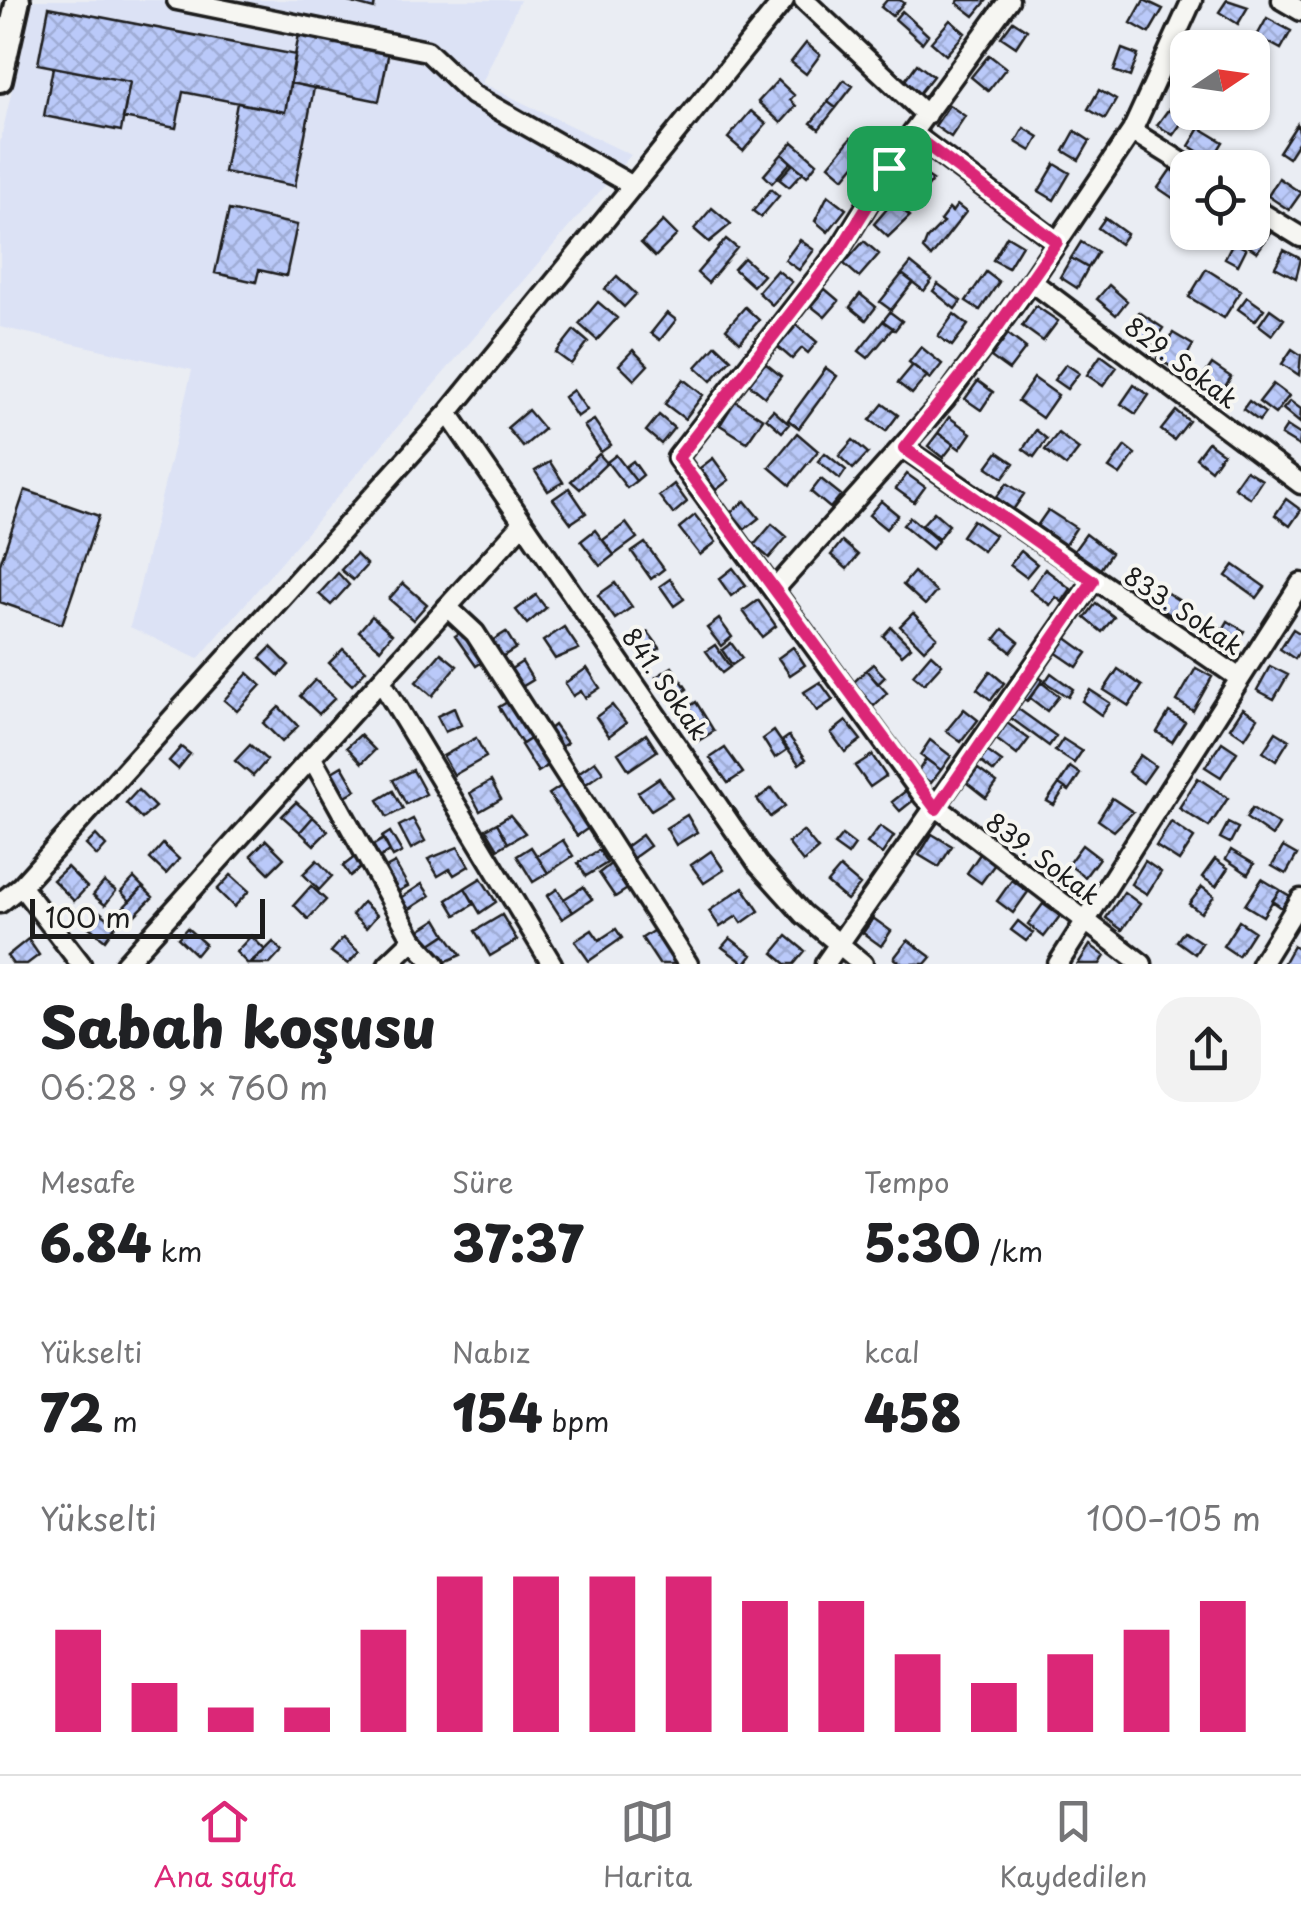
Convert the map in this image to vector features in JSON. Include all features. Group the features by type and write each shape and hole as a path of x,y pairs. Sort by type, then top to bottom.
{"main road":[{"path":"0,80 18,0"}],"street":[{"path":"178,0 427,51 473,95 633,186"},
{"path":"0,903 22,886 448,414 784,0"},
{"path":"804,0 926,114"},
{"path":"1009,0 912,134 1057,242"},
{"path":"774,590 904,448 1032,281 1132,130 1192,0"},
{"path":"1282,0 1301,11"},
{"path":"1132,130 1170,154"},
{"name":"839. Sokak","path":"912,134 840,250 681,449 679,464 936,809 1142,964"},
{"path":"1270,218 1301,238"},
{"name":"829. Sokak","path":"1032,281 1301,484"},
{"name":"841. Sokak","path":"448,414 758,864 839,946 863,964"},
{"name":"833. Sokak","path":"904,448 1238,677"},
{"path":"125,964 523,523"},
{"path":"825,964 1093,581"},
{"path":"1058,964 1301,583"},
{"path":"446,606 475,633 688,964"},
{"path":"381,682 552,964"},
{"path":"312,758 413,940 435,964"},
{"path":"22,886 81,964"},
{"path":"1261,964 1301,899"},
{"path":"388,964 413,940"}],"shaded area":[{"path":"32,0 520,0 482,83 631,155 198,659 130,627 192,370 0,327 0,143"}],"building":[{"path":"341,0 375,0 374,9"},
{"path":"887,0 904,3 892,16 881,7"},
{"path":"987,0 974,16 957,3"},
{"path":"1144,0 1163,9 1149,33 1131,23"},
{"path":"1227,0 1248,7 1238,24 1219,12"},
{"path":"49,7 296,55 285,112 183,92 176,128 123,118 130,82 38,64"},
{"path":"902,11 928,35 922,43 895,19"},
{"path":"1267,18 1291,31 1281,49 1270,43 1270,30 1260,30"},
{"path":"950,20 965,33 946,55 931,42"},
{"path":"1013,21 1027,30 1016,47 1001,37"},
{"path":"299,34 389,51 379,101 290,83"},
{"path":"806,43 820,55 806,74 791,62"},
{"path":"1122,49 1138,55 1130,77 1114,71"},
{"path":"989,55 1006,68 988,91 971,77"},
{"path":"917,64 933,76 918,95 903,83"},
{"path":"53,67 130,82 121,131 44,116"},
{"path":"778,80 794,95 790,100 796,106 781,123 758,102"},
{"path":"844,80 853,86 836,108 828,102"},
{"path":"290,83 314,88 295,186 224,172 237,103 285,112"},
{"path":"1099,90 1116,100 1105,119 1088,109"},
{"path":"828,102 836,108 819,129 811,123"},
{"path":"949,105 965,116 951,137 935,126"},
{"path":"1168,110 1170,130 1177,130 1173,135 1157,125"},
{"path":"751,111 766,124 743,151 728,138"},
{"path":"1297,124 1301,138 1288,158 1279,152"},
{"path":"1024,128 1039,137 1031,151 1016,142"},
{"path":"884,130 891,135 877,154 870,149"},
{"path":"1199,130 1223,142 1218,150 1196,150 1189,146"},
{"path":"1075,131 1090,141 1079,160 1064,151"},
{"path":"851,138 866,151 844,178 829,165"},
{"path":"793,142 817,163 807,176 782,154"},
{"path":"782,154 791,162 772,183 764,175"},
{"path":"793,164 803,172 789,187 779,179"},
{"path":"1055,164 1070,173 1054,200 1039,191"},
{"path":"917,169 933,180 919,199 903,188"},
{"path":"1170,170 1170,196 1158,188"},
{"path":"1279,178 1301,193 1289,210 1270,197"},
{"path":"771,189 779,196 761,217 753,211"},
{"path":"828,195 846,209 828,232 815,221"},
{"path":"893,202 910,216 888,237 874,224"},
{"path":"957,205 966,212 931,257 923,249 927,239 943,223 940,221 949,209 952,212"},
{"path":"712,208 731,224 709,242 694,229"},
{"path":"229,210 297,225 286,276 259,270 256,282 215,273"},
{"path":"1105,218 1127,234 1120,244 1098,228"},
{"path":"663,221 677,235 655,257 641,243"},
{"path":"1007,236 1022,245 1008,268 993,260"},
{"path":"726,239 737,248 708,283 697,273"},
{"path":"800,240 814,250 799,270 785,260"},
{"path":"864,241 879,254 859,277 844,264"},
{"path":"1081,242 1098,252 1088,268 1071,258"},
{"path":"1229,250 1246,250 1238,265 1225,258"},
{"path":"1284,250 1301,259 1296,278 1275,267"},
{"path":"744,258 763,275 753,286 734,269"},
{"path":"1071,258 1088,268 1077,288 1060,277"},
{"path":"911,263 932,280 924,291 902,274"},
{"path":"1206,269 1241,291 1224,318 1189,297"},
{"path":"777,270 792,282 772,305 758,292"},
{"path":"986,272 999,282 980,310 966,301"},
{"path":"902,274 913,282 891,310 880,302"},
{"path":"617,276 636,294 624,307 605,289"},
{"path":"938,284 961,301 955,309 933,291"},
{"path":"1109,285 1127,301 1116,315 1097,299"},
{"path":"825,289 839,301 825,317 811,306"},
{"path":"860,294 876,307 866,320 850,307"},
{"path":"1247,297 1264,309 1255,321 1238,309"},
{"path":"598,302 617,318 597,340 579,324"},
{"path":"1036,306 1058,321 1043,341 1022,326"},
{"path":"745,307 759,320 740,342 726,329"},
{"path":"1270,309 1284,319 1272,335 1259,325"},
{"path":"890,312 902,321 895,330 883,321"},
{"path":"1139,312 1163,328 1152,344 1128,328"},
{"path":"667,313 676,320 660,340 651,333"},
{"path":"954,314 968,325 952,346 938,336"},
{"path":"883,321 893,328 868,358 859,351"},
{"path":"797,325 817,342 808,353 802,348 792,359 778,347"},
{"path":"574,330 588,342 571,364 556,353"},
{"path":"1173,333 1193,345 1178,371 1157,358"},
{"path":"1008,334 1026,348 1009,370 991,357"},
{"path":"716,345 731,359 711,381 696,367"},
{"path":"921,347 942,364 930,379 909,362"},
{"path":"1292,349 1301,355 1299,375 1282,364"},
{"path":"633,350 648,365 634,380 619,365"},
{"path":"1101,355 1117,367 1103,386 1087,375"},
{"path":"765,363 781,376 765,397 749,384"},
{"path":"1066,364 1079,373 1067,389 1054,380"},
{"path":"1212,364 1231,377 1218,398 1198,385"},
{"path":"913,365 927,376 912,394 898,383"},
{"path":"826,368 837,376 799,428 788,420"},
{"path":"1034,378 1058,395 1042,418 1018,401"},
{"path":"683,379 703,395 685,419 665,404"},
{"path":"978,381 993,392 981,410 965,399"},
{"path":"1273,384 1289,396 1275,414 1259,402"},
{"path":"1134,385 1149,395 1136,414 1121,404"},
{"path":"573,390 587,410 577,417 564,397"},
{"path":"735,401 763,419 747,442 720,425"},
{"path":"1249,401 1265,413 1259,421 1243,409"},
{"path":"1290,401 1301,409 1300,423 1283,409"},
{"path":"883,404 898,415 886,431 870,420"},
{"path":"528,410 544,429 523,447 507,428"},
{"path":"773,410 789,424 782,432 766,418"},
{"path":"1176,411 1189,421 1174,440 1161,430"},
{"path":"659,415 674,428 661,444 646,431"},
{"path":"949,417 971,433 960,449 938,433"},
{"path":"594,420 611,445 601,452 584,426"},
{"path":"1287,426 1301,435 1299,446 1281,435"},
{"path":"1036,430 1047,439 1034,457 1023,449"},
{"path":"797,433 818,451 790,485 769,467"},
{"path":"938,433 954,444 943,458 928,446"},
{"path":"1058,433 1079,449 1066,466 1045,450"},
{"path":"853,440 868,453 853,469 839,456"},
{"path":"1208,442 1223,453 1211,470 1196,458"},
{"path":"1125,446 1135,454 1120,475 1109,468"},
{"path":"998,452 1014,463 1003,478 987,467"},
{"path":"825,453 846,470 840,479 818,461"},
{"path":"599,454 607,463 580,489 571,481"},
{"path":"616,455 636,481 627,488 607,462"},
{"path":"713,458 729,480 716,490 700,468"},
{"path":"633,461 643,475 636,481 625,467"},
{"path":"550,462 563,482 548,491 535,471"},
{"path":"1246,470 1262,480 1250,498 1234,487"},
{"path":"907,474 925,487 914,502 896,489"},
{"path":"821,479 841,495 830,508 811,492"},
{"path":"1007,483 1024,494 1013,510 996,498"},
{"path":"674,484 687,502 673,514 659,496"},
{"path":"569,488 586,513 571,523 553,499"},
{"path":"25,490 99,516 62,624 0,602 0,564"},
{"path":"1286,499 1301,510 1290,526 1275,515"},
{"path":"745,501 759,518 745,529 731,512"},
{"path":"881,501 898,515 886,529 869,515"},
{"path":"1048,510 1076,528 1065,545 1037,526"},
{"path":"934,512 949,525 938,539 922,525"},
{"path":"695,515 716,542 700,555 679,528"},
{"path":"910,517 938,541 932,549 903,525"},
{"path":"973,520 995,535 983,551 962,536"},
{"path":"626,523 637,538 614,555 603,540"},
{"path":"772,524 787,537 769,558 754,545"},
{"path":"595,530 614,555 600,566 581,541"},
{"path":"1086,534 1111,553 1099,571 1073,552"},
{"path":"842,541 858,555 847,569 831,555"},
{"path":"645,543 664,569 651,579 632,552"},
{"path":"1021,551 1037,564 1026,577 1010,565"},
{"path":"356,554 367,565 353,580 341,570"},
{"path":"1234,565 1265,587 1257,598 1226,576"},
{"path":"733,568 746,585 731,596 719,579"},
{"path":"1045,569 1071,589 1062,602 1056,597 1050,605 1030,590"},
{"path":"914,572 936,592 925,605 903,585"},
{"path":"1137,572 1155,584 1146,598 1128,587"},
{"path":"338,573 349,585 331,605 319,594"},
{"path":"670,579 684,599 674,606 660,586"},
{"path":"403,583 427,604 413,620 389,599"},
{"path":"615,583 632,607 615,619 598,595"},
{"path":"1164,591 1183,603 1174,617 1155,605"},
{"path":"536,595 546,608 527,624 516,610"},
{"path":"758,600 776,626 762,637 743,611"},
{"path":"1096,603 1114,617 1102,632 1085,618"},
{"path":"913,613 937,637 924,650 900,626"},
{"path":"372,616 392,634 380,649 359,631"},
{"path":"719,619 732,637 721,646 707,628"},
{"path":"1207,619 1220,627 1211,642 1197,633"},
{"path":"1228,621 1244,631 1230,655 1214,645"},
{"path":"564,627 579,649 555,659 543,641"},
{"path":"891,627 911,647 902,655 883,636"},
{"path":"1003,629 1019,642 1011,652 995,639"},
{"path":"1293,629 1301,634 1301,649 1295,659 1280,649"},
{"path":"463,631 484,661 476,666 455,636"},
{"path":"506,632 516,648 497,660 487,644"},
{"path":"648,632 660,648 644,660 632,644"},
{"path":"1065,637 1087,653 1077,667 1055,652"},
{"path":"731,643 742,658 732,665 722,650"},
{"path":"715,645 730,667 722,673 706,651"},
{"path":"271,647 289,665 279,676 260,658"},
{"path":"793,647 805,665 790,675 778,658"},
{"path":"343,649 366,670 352,685 329,663"},
{"path":"441,653 457,666 432,696 416,682"},
{"path":"931,654 942,664 924,684 913,675"},
{"path":"505,660 511,669 522,662 533,680 515,691 499,664"},
{"path":"873,664 885,677 878,684 866,670"},
{"path":"1270,666 1288,675 1274,699 1257,690"},
{"path":"672,667 687,689 672,700 656,677"},
{"path":"587,668 600,688 585,698 581,691 573,696 565,683"},
{"path":"1196,668 1212,677 1193,711 1177,701"},
{"path":"1118,669 1142,686 1129,706 1104,690"},
{"path":"866,670 887,693 874,706 853,683"},
{"path":"990,671 1004,683 991,700 977,689"},
{"path":"248,673 261,685 237,711 224,700"},
{"path":"1051,673 1073,689 1068,697 1045,682"},
{"path":"1036,675 1043,680 1027,701 1020,696"},
{"path":"315,680 335,698 319,714 300,696"},
{"path":"820,682 833,700 817,711 804,692"},
{"path":"1041,682 1059,696 1047,711 1030,698"},
{"path":"1090,690 1110,703 1101,715 1082,701"},
{"path":"509,701 532,738 522,744 499,707"},
{"path":"696,702 714,731 698,741 680,713"},
{"path":"612,705 626,723 609,736 596,717"},
{"path":"1014,706 1056,736 1049,746 1008,716"},
{"path":"279,707 298,726 282,742 263,723"},
{"path":"454,708 461,725 445,732 437,716"},
{"path":"1243,708 1258,718 1245,738 1230,728"},
{"path":"964,709 978,720 961,742 946,731"},
{"path":"1169,712 1185,722 1172,742 1157,732"},
{"path":"846,721 861,740 845,752 831,733"},
{"path":"1007,723 1029,739 1017,755 996,739"},
{"path":"554,725 567,743 555,751 543,734"},
{"path":"774,731 787,750 775,758 763,739"},
{"path":"1276,732 1289,740 1276,761 1263,752"},
{"path":"646,734 657,751 629,770 618,753"},
{"path":"360,735 375,750 362,763 347,747"},
{"path":"789,736 806,759 799,764 782,741"},
{"path":"476,738 486,757 454,775 443,756"},
{"path":"532,738 549,765 538,772 521,745"},
{"path":"1063,739 1082,751 1074,763 1055,751"},
{"path":"930,740 951,756 941,770 920,755"},
{"path":"1222,742 1237,752 1221,777 1205,767"},
{"path":"250,745 267,760 253,776 235,761"},
{"path":"181,747 190,754 178,769 169,761"},
{"path":"725,748 743,773 728,783 710,758"},
{"path":"984,749 1002,762 994,772 977,759"},
{"path":"872,755 886,776 870,787 855,766"},
{"path":"1140,755 1155,766 1143,783 1128,772"},
{"path":"926,759 941,770 931,783 917,773"},
{"path":"595,761 603,772 586,784 578,773"},
{"path":"342,766 356,790 340,799 327,775"},
{"path":"1070,767 1080,774 1069,791 1059,784"},
{"path":"978,769 997,783 986,798 967,783"},
{"path":"413,770 426,794 406,804 393,780"},
{"path":"659,778 672,797 651,810 638,792"},
{"path":"1198,778 1228,798 1209,827 1179,808"},
{"path":"491,781 501,799 480,811 470,793"},
{"path":"1059,784 1065,788 1054,805 1047,801"},
{"path":"563,785 590,827 577,836 549,794"},
{"path":"772,788 785,806 770,817 757,799"},
{"path":"908,789 915,799 900,811 892,802"},
{"path":"138,790 155,807 142,819 126,803"},
{"path":"393,791 403,809 387,817 378,800"},
{"path":"1112,798 1133,812 1114,831 1098,820"},
{"path":"296,802 313,817 300,832 282,816"},
{"path":"1252,808 1279,825 1272,836 1246,818"},
{"path":"510,815 525,833 508,843 497,823"},
{"path":"687,815 697,832 676,845 666,828"},
{"path":"313,817 328,831 314,845 300,832"},
{"path":"413,819 425,841 411,849 399,826"},
{"path":"1171,822 1194,838 1179,861 1156,846"},
{"path":"497,823 508,843 498,849 486,829"},
{"path":"1228,823 1238,828 1230,843 1220,838"},
{"path":"880,826 894,836 882,854 867,843"},
{"path":"803,831 818,849 803,862 788,843"},
{"path":"390,832 402,852 393,857 382,837"},
{"path":"932,834 952,846 939,867 919,855"},
{"path":"96,835 106,846 97,856 86,845"},
{"path":"642,835 650,846 632,859 624,848"},
{"path":"842,835 855,845 848,855 834,845"},
{"path":"384,839 390,851 377,859 370,847"},
{"path":"266,840 284,858 269,873 251,855"},
{"path":"563,840 573,856 548,873 537,856"},
{"path":"163,844 179,859 166,874 150,859"},
{"path":"1082,845 1099,858 1085,877 1068,864"},
{"path":"458,847 469,866 454,875 450,869 438,876 428,859"},
{"path":"531,847 548,873 533,882 517,856"},
{"path":"1283,847 1297,855 1286,874 1272,866"},
{"path":"599,850 607,863 586,876 578,863"},
{"path":"1231,850 1254,864 1248,874 1226,859"},
{"path":"711,851 724,870 704,883 691,865"},
{"path":"360,853 367,863 350,876 343,866"},
{"path":"980,854 995,864 981,883 967,873"},
{"path":"1215,859 1228,868 1216,886 1202,877"},
{"path":"317,860 332,876 319,890 303,874"},
{"path":"1145,861 1161,872 1147,894 1131,884"},
{"path":"395,863 408,886 397,892 384,869"},
{"path":"612,863 629,888 615,897 599,873"},
{"path":"67,867 87,887 74,901 53,880"},
{"path":"840,868 860,885 847,900 827,883"},
{"path":"231,875 249,891 234,907 217,890"},
{"path":"134,878 143,887 130,901 121,892"},
{"path":"481,878 496,902 480,913 465,888"},
{"path":"1262,879 1280,890 1263,916 1245,905"},
{"path":"1012,880 1028,892 1013,913 997,901"},
{"path":"104,882 116,891 105,905 93,895"},
{"path":"422,884 430,896 408,910 401,898"},
{"path":"311,886 326,900 308,919 294,905"},
{"path":"143,887 153,897 131,919 121,910"},
{"path":"583,887 592,899 573,912 564,899"},
{"path":"743,887 759,911 742,923 737,916 720,927 709,911"},
{"path":"1202,887 1214,896 1201,913 1189,904"},
{"path":"465,888 474,904 456,915 447,900"},
{"path":"557,889 573,912 562,919 547,896"},
{"path":"1280,890 1290,896 1282,908 1272,901"},
{"path":"1124,892 1140,904 1122,930 1106,918"},
{"path":"363,902 377,915 366,928 352,915"},
{"path":"1043,904 1060,916 1044,937 1028,924"},
{"path":"100,912 116,925 105,940 89,927"},
{"path":"502,915 517,940 490,956 475,931"},
{"path":"873,918 891,931 881,946 863,933"},
{"path":"437,919 446,934 428,946 418,931"},
{"path":"1018,921 1033,933 1026,941 1011,930"},
{"path":"1239,921 1254,931 1238,956 1223,946"},
{"path":"187,928 205,944 196,955 178,938"},
{"path":"616,929 622,938 589,961 575,941 592,930 599,940"},
{"path":"656,929 679,964 659,964 642,938"},
{"path":"1184,931 1202,943 1195,954 1177,941"},
{"path":"446,934 461,955 440,964 428,946"},
{"path":"251,936 265,950 248,964 236,952"},
{"path":"787,936 805,951 794,964 786,964 773,953"},
{"path":"343,938 359,952 348,964 331,952"},
{"path":"730,938 752,955 745,964 722,947"},
{"path":"28,939 39,955 27,964 13,964 7,956"},
{"path":"908,940 931,957 925,964 902,964 894,958"},
{"path":"273,942 282,951 270,964 251,964"},
{"path":"1090,945 1105,956 1100,964 1078,964"},
{"path":"1293,946 1301,951 1301,964 1283,964"}],"route":[{"path":"912,134 1057,242 980,352 904,448 1093,581 936,809 915,786 678,458 681,449 840,250 889,168 912,134"}]}
